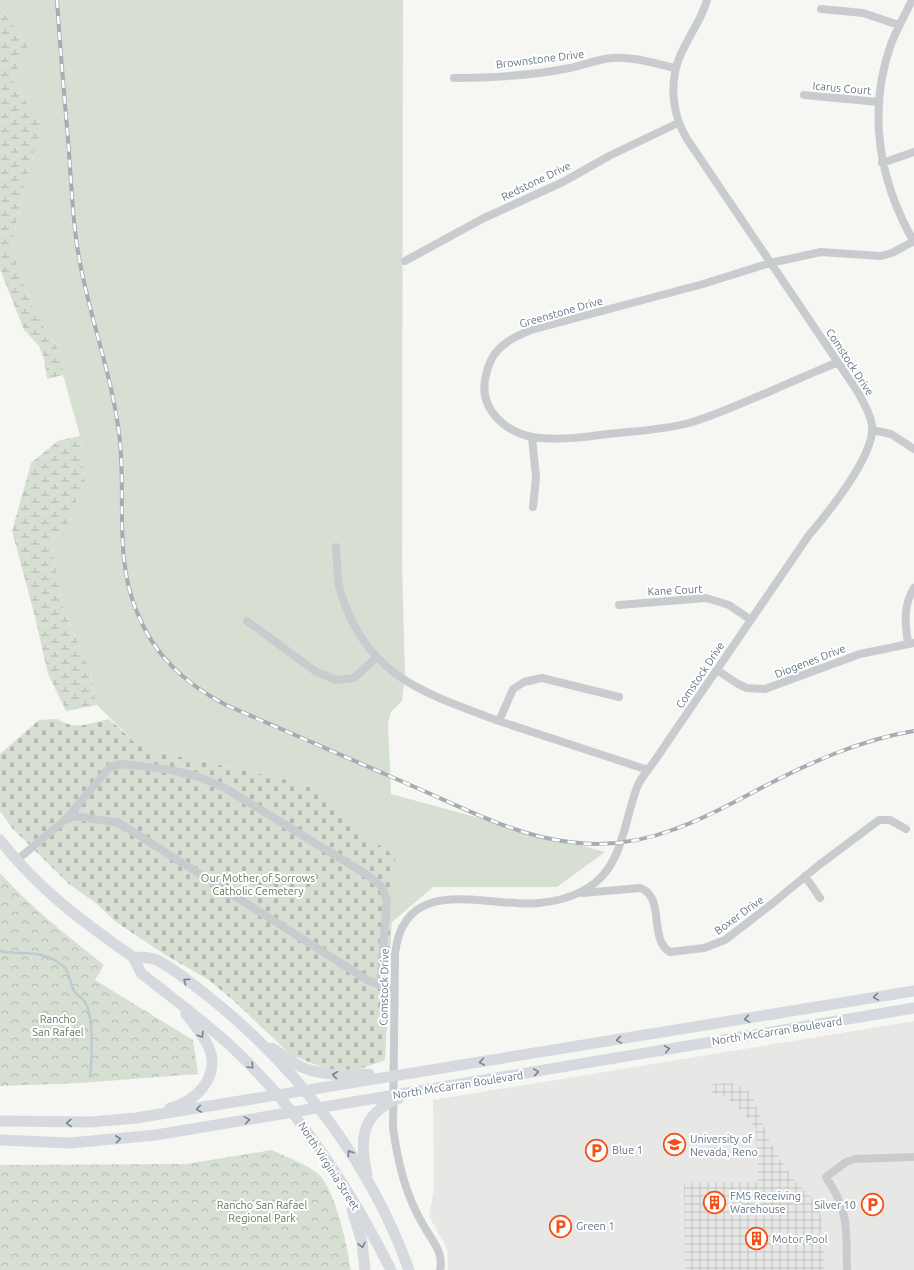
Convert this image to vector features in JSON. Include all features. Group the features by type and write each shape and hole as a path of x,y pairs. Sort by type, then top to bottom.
{"main road":[{"name":"North Virginia Street","path":"0,840 42,888 58,902 133,957 141,973 232,1047 279,1096 317,1144 392,1270"},
{"name":"North Virginia Street","path":"133,957 145,957 157,960 218,1004 255,1037 305,1092 319,1108 349,1152 370,1187 392,1229 408,1270"},
{"name":"North McCarran Boulevard","path":"0,1122 83,1122 136,1118 305,1092 374,1077 413,1073 914,991"},
{"path":"136,1118 174,1107 191,1100 200,1092 210,1074 211,1054 207,1044 179,1003"},
{"name":"North McCarran Boulevard","path":"0,1140 70,1143 118,1140 374,1099 914,1008"},
{"path":"255,1037 291,1060 311,1070 346,1076 374,1077"},
{"path":"370,1187 362,1145 366,1127 374,1113 389,1102 414,1092"},
{"path":"348,1194 362,1242 366,1270"}],"street":[{"name":"Comstock Drive","path":"440,1270 441,1256 439,1249 413,1207 404,1184 396,1150 393,1128 396,941 404,923 420,907 430,902 453,899 539,903 578,894 597,881 611,865 617,853 638,786 810,535 831,509 867,452 872,437 869,413 863,402 838,362 687,139 678,123 674,103 676,68 681,54 700,20 707,0"},
{"path":"912,0 899,25 885,64 879,102 879,144 882,163 894,202 914,241"},
{"path":"821,9 863,13 899,25"},
{"name":"Brownstone Drive","path":"454,78 475,78 542,72 570,68 612,58 627,58 676,68"},
{"name":"Icarus Court","path":"804,96 879,102"},
{"name":"Redstone Drive","path":"405,261 482,220 563,182 609,156 678,123"},
{"path":"882,163 914,152"},
{"name":"Greenstone Drive","path":"838,362 735,406 688,423 663,428 595,436 532,437 518,434 507,428 491,411 487,402 485,379 488,366 496,351 506,343 531,330 704,284 770,263 821,252 881,256 892,253 914,241"},
{"path":"872,430 891,434 914,448"},
{"path":"532,437 536,477 533,507"},
{"path":"336,548 340,589 356,629 376,658 403,680 433,697 648,770"},
{"path":"911,643 905,623 906,608 914,588"},
{"name":"Kane Court","path":"619,605 706,598 729,605 751,620"},
{"path":"247,621 315,671 336,680 354,678 376,658"},
{"name":"Diogenes Drive","path":"717,670 743,686 756,689 765,689 839,661 911,643"},
{"path":"500,721 513,689 524,682 542,678 619,697"},
{"path":"16,860 65,820 110,767 115,765 131,764 171,770 196,776 225,788 369,876 382,887 387,900 380,985"},
{"path":"65,820 74,816 119,822 369,981 395,990"},
{"name":"Boxer Drive","path":"578,894 640,888 645,890 652,899 661,945 670,952 704,948 725,940 773,904 805,876 879,820 890,820 906,829"},
{"path":"805,876 820,898"},
{"path":"847,1270 845,1216 840,1200 826,1177 846,1162 855,1159 914,1157"}],"shaded area":[{"name":"University of Nevada, Reno","path":"914,1021 914,1270 448,1270 447,1249 429,1216 434,1190 433,1100"},
{"path":"731,1083 744,1087 752,1095 768,1138 779,1158 795,1181 817,1203 822,1220 824,1270 685,1270 684,1184 758,1182 756,1128 734,1103 720,1094 712,1094 711,1084"}],"green space":[{"path":"0,0 403,0 402,563 405,676 402,701 391,712 388,722 391,794 605,852 557,887 433,887 391,923 395,856 345,821 334,806 297,782 145,749 134,742 97,705 89,669 63,608 51,542 68,524 85,480 80,436 63,375 64,358 35,313 11,248 25,184 42,126 12,80 28,47 0,7"},
{"path":"0,7 28,47 12,80 42,126 25,184 11,248 35,313 64,358 63,375 47,379 44,359 39,346 24,330 0,269"},
{"path":"80,436 85,480 68,524 51,542 63,608 89,669 97,705 66,711 48,674 34,613 12,531 31,463 58,441"},
{"name":"Our Mother of Sorrows Catholic Cemetery","path":"57,719 70,725 83,725 109,719 134,742 145,749 297,782 313,789 334,806 345,821 395,856 385,1060 357,1070 327,1069 291,1055 234,1001 209,980 164,954 116,922 97,904 69,884 12,828 0,811 0,754 39,720"},
{"name":"Rancho San Rafael","path":"0,873 37,910 104,965 95,980 193,1040 198,1074 80,1083 0,1086"},
{"name":"Rancho San Rafael Regional Park","path":"272,1150 311,1169 323,1180 329,1190 340,1218 351,1270 0,1270 0,1165 186,1164"}],"waterway":[{"path":"0,951 43,955 56,961 65,968 74,991 84,1000 90,1017 92,1038 90,1077"}],"railway":[{"path":"57,0 73,210 78,252 82,275 111,387 119,433 125,569 130,591 144,628 162,655 185,678 211,697 226,705 492,821 550,839 583,843 610,844 636,840 687,825 710,815 783,777 838,752 875,740 914,731"}],"place":[{"name":"University of Nevada, Reno","path":"674,1145"},
{"name":"Blue 1","path":"597,1150"},
{"name":"FMS Receiving Warehouse","path":"714,1202"},
{"name":"Silver 10","path":"872,1205"},
{"name":"Green 1","path":"561,1226"},
{"name":"Motor Pool","path":"756,1239"}]}
